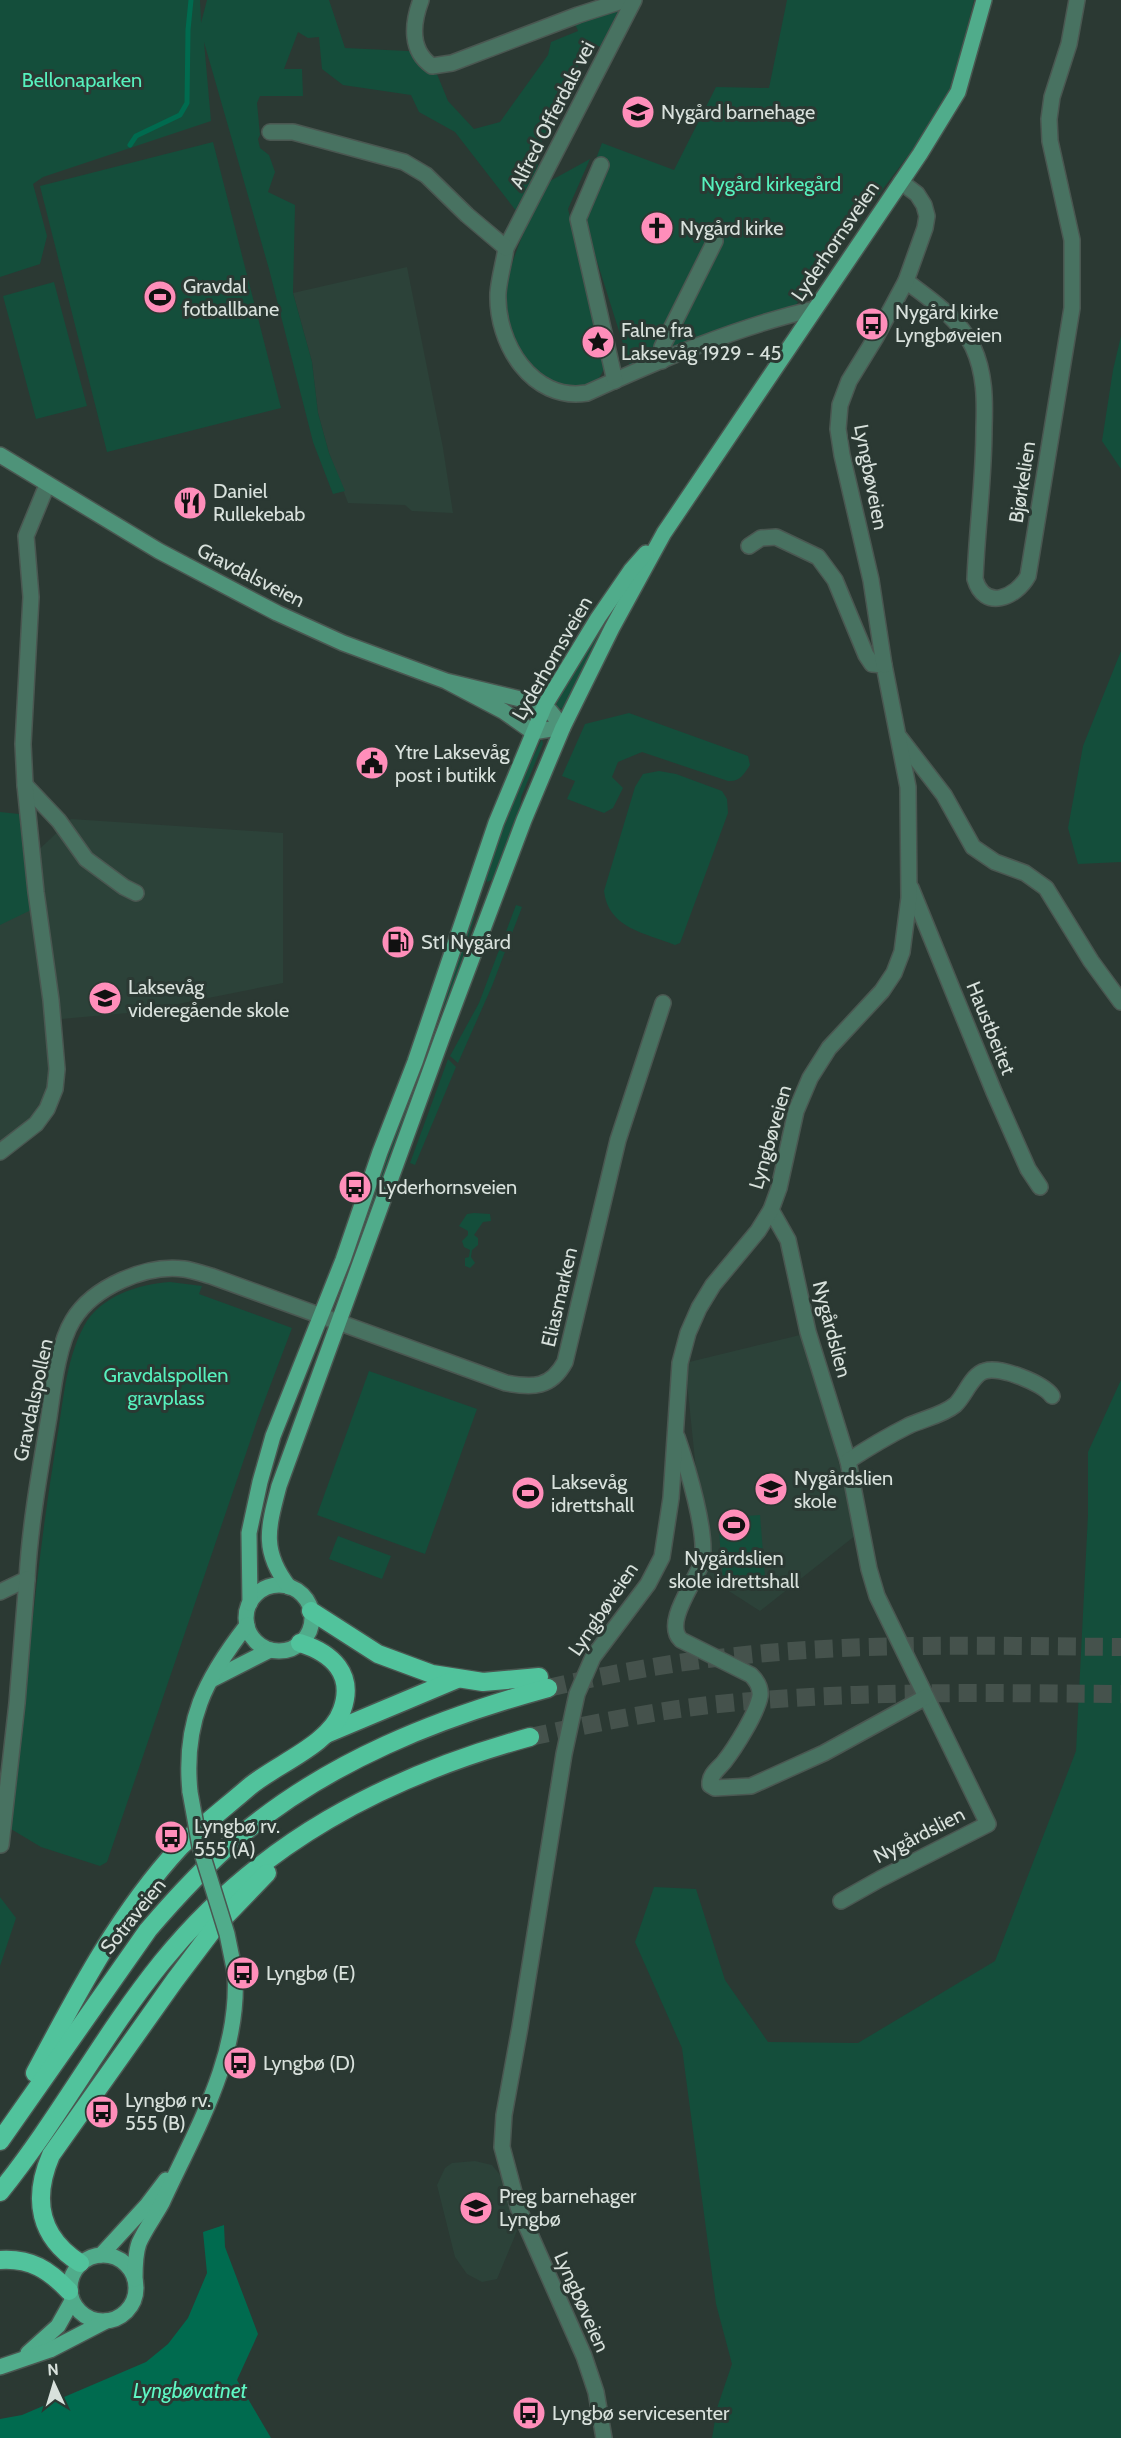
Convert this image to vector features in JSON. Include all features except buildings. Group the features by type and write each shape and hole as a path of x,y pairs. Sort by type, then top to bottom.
{"highway":[{"path":"311,1611 378,1654 405,1665 458,1679"},
{"path":"300,1643 324,1652 334,1660 344,1678 346,1689 342,1712 325,1735"},
{"path":"0,2139 84,1981 131,1909 182,1846 252,1785 325,1735 458,1679"},
{"name":"Sotraveien","path":"0,2139 148,1930 182,1892 241,1835 333,1771 389,1743 543,1683 483,1682 458,1679"},
{"path":"0,2192 162,1962 228,1893 292,1842 346,1809 391,1786 486,1750 531,1737"},
{"path":"81,2263 59,2247 46,2228 42,2206 42,2182 51,2155 174,1980 215,1927 265,1876 292,1842"},
{"path":"0,2259 32,2263 45,2269 71,2296"}],"main road":[{"name":"Lyderhornsveien","path":"289,1587 277,1571 270,1555 270,1517 301,1422 442,1038 524,820 563,727 612,628 664,533 901,182 958,92 984,0"},
{"name":"Gravdalsveien","path":"0,455 46,485 159,551 277,613 343,643 447,681 545,705"},
{"name":"Lyderhornsveien","path":"250,1603 249,1533 273,1436 343,1260 380,1152 415,1062 496,823 545,705 598,618 631,570 664,533"},
{"name":"Gravdalsveien","path":"447,681 503,711 533,732"},
{"path":"533,732 563,727 545,705"},
{"path":"208,1681 270,1650 286,1650 300,1643 308,1634 312,1623 307,1601 299,1592 289,1587 278,1585 267,1588 257,1594 250,1603 247,1625 255,1640 270,1650"},
{"path":"0,2367 23,2357 50,2350 106,2321 117,2318 133,2302 139,2244 159,2210 215,2088 230,2042 235,2002 235,1972 227,1934 200,1847 187,1762 196,1712 208,1681 247,1625"},
{"path":"101,2255 147,2205 182,2158"},
{"path":"23,2357 58,2326 71,2296 74,2271 81,2263 90,2257 112,2256 122,2261 130,2269 135,2279"},
{"path":"71,2296 84,2315 94,2320 106,2321"}],"street":[{"name":"Alfred Offerdals vei","path":"421,0 416,12 414,30 416,47 422,60 432,66 452,63 578,15 625,0"},
{"name":"Alfred Offerdals vei","path":"634,0 506,248 498,293 500,319 507,344 521,366 538,382 557,392 574,395 587,393 662,361 776,318 814,309"},
{"name":"Bjørkelien","path":"906,280 945,311 959,326 973,346 981,367 985,393 984,472 975,579 984,595 996,598 1009,595 1021,588 1028,576 1072,308 1072,240 1050,141 1049,118 1052,97 1069,44 1077,0"},
{"path":"270,132 293,132 404,162 426,175 467,215 506,248"},
{"path":"601,165 578,219 615,381"},
{"name":"Lyngbøveien","path":"604,2438 596,2392 584,2356 518,2207 502,2147 502,2137 564,1754 577,1694 593,1657 648,1584 662,1557 671,1498 680,1363 688,1333 713,1285 758,1230 771,1210 779,1188 796,1111 810,1078 829,1048 882,991 894,973 902,952 907,925 909,882 908,787 884,665 871,580 838,429 840,405 849,381 876,337 918,252 927,216 924,205 917,194 901,182"},
{"path":"662,361 662,347 715,241"},
{"path":"0,1152 36,1124 47,1109 55,1089 57,1069 25,785 23,744 31,597 26,536 46,485"},
{"path":"748,546 761,538 776,537 818,557 835,580 866,655 872,664 884,665"},
{"name":"Lyngbøveien","path":"900,738 944,795 973,847 995,862 1025,873 1046,888 1091,961 1121,1002"},
{"path":"25,785 59,821 86,859 136,893"},
{"name":"Haustbeitet","path":"909,882 994,1092 1028,1169 1040,1187"},
{"name":"Eliasmarken","path":"319,1316 506,1383 526,1387 537,1385 550,1381 559,1373 565,1362 618,1140 663,1003"},
{"name":"Nygårdslien","path":"771,1210 788,1240 808,1332 848,1461 869,1569 877,1596 988,1824 841,1901"},
{"name":"Gravdalspollen","path":"1,1845 38,1485 57,1370 72,1321 99,1293 121,1281 146,1272 184,1269 210,1276 319,1316"},
{"path":"848,1461 908,1426 954,1406 979,1373 987,1370 1005,1372 1026,1379 1052,1396"},
{"path":"675,1428 700,1524 702,1563 679,1612 675,1626 676,1635 681,1640 751,1675 759,1684 760,1696 749,1722 710,1781 710,1785 715,1788 751,1786 824,1753 926,1697"},
{"path":"0,1592 27,1579"}],"shaded area":[{"path":"407,267 443,448 453,513 412,511 405,505 348,503 329,453 318,413 312,362 293,293"},
{"name":"Laksevåg videregående skole","path":"71,819 283,833 283,983 138,1012 61,1019 53,1084 0,1162 0,887"},
{"name":"Nygårdslien skole","path":"808,1333 856,1535 760,1611 707,1577 685,1363"},
{"name":"Preg barnehager Lyngbø","path":"475,2161 492,2165 501,2176 517,2231 497,2279 482,2282 467,2274 455,2257 437,2185 445,2168 452,2163"}],"green space":[{"name":"Bellonaparken","path":"0,0 200,0 201,23 207,0 329,0 345,48 428,52 448,101 474,129 500,122 548,55 551,42 578,31 576,26 568,27 568,23 621,8 601,47 589,43 536,154 540,181 550,181 590,159 568,209 603,346 602,373 589,385 571,387 561,385 537,373 519,351 507,322 505,304 512,263 527,225 455,132 419,112 411,95 343,85 322,69 319,37 308,38 298,32 284,69 302,69 303,96 260,96 257,103 260,135 258,139 260,148 269,155 275,172 268,192 295,205 293,293 312,362 318,413 329,453 345,491 333,494 313,442 269,269 204,42 211,121 43,177 33,184 47,236 40,264 0,277"},
{"name":"Nygård kirkegård","path":"787,0 974,0 949,101 792,310 630,366 579,204 602,143 674,170 716,87 769,88"},
{"name":"Gravdal fotballbane","path":"213,142 281,408 107,452 40,186"},
{"path":"54,282 87,406 36,419 3,296"},
{"path":"1121,336 1121,469 1102,441 1113,370"},
{"path":"623,596 565,708 558,709 556,704 576,665"},
{"path":"1121,651 1121,862 1078,864 1068,828 1083,746"},
{"path":"629,713 748,756 750,765 739,779 728,781 642,752 618,762 612,777 623,788 613,808 604,813 567,799 575,781 562,776 585,724"},
{"path":"542,739 543,744 521,797 520,813 494,879 487,882 485,875 522,779"},
{"path":"659,771 676,774 722,791 727,799 728,813 680,943 675,945 640,932 620,921 607,903 604,891 635,787 643,774"},
{"path":"0,812 19,814 31,910 0,925"},
{"path":"516,905 522,907 492,986 458,1063 450,1056 479,1003"},
{"path":"475,916 465,949 466,961 446,1010 443,1008 472,917"},
{"path":"448,1059 456,1067 415,1165 410,1163"},
{"path":"419,1070 423,1071 355,1259 351,1258"},
{"path":"467,1214 490,1214 491,1221 483,1222 474,1235 478,1238 478,1245 472,1250 471,1257 475,1263 470,1268 465,1266 465,1258 469,1257 470,1250 464,1247 462,1241 468,1235 468,1231 459,1226"},
{"name":"Gravdalspollen gravplass","path":"170,1282 202,1286 199,1294 292,1328 258,1418 107,1862 100,1866 41,1847 11,1829 36,1589 63,1399 73,1354 84,1326 91,1316 110,1299 133,1289"},
{"path":"369,1371 477,1409 425,1554 317,1515"},
{"path":"1121,1380 1121,2438 712,2438 717,2408 732,2364 716,2304 682,2048 635,1942 654,1887 696,1889 725,1980 768,2042 858,2043 995,1961 1076,1751 1088,1515 1088,1452"},
{"path":"760,1515 765,1577 723,1580 718,1518"},
{"path":"338,1536 391,1556 382,1579 329,1559"},
{"path":"0,1897 16,1918 0,1966"}],"water":[{"name":"Lyngbøvatnet","path":"224,2225 225,2247 258,2334 237,2380 271,2438 0,2438 0,2419 22,2415 146,2362 168,2344 188,2318 207,2273 203,2232"}],"waterway":[{"path":"130,145 136,136 180,115 187,103 188,30 191,0"}],"tunnel":[{"path":"548,1688 665,1665 784,1652 928,1646 1121,1647"},
{"path":"530,1737 664,1711 760,1700 915,1694 1121,1694"}],"place":[{"name":"Nygård barnehage","path":"638,112"},
{"name":"Nygård kirke","path":"657,228"},
{"name":"Gravdal fotballbane","path":"160,297"},
{"name":"Nygård kirke Lyngbøveien","path":"872,324"},
{"name":"Falne fra Laksevåg 1929 - 45","path":"598,342"},
{"name":"Daniel Rullekebab","path":"190,503"},
{"name":"Ytre Laksevåg post i butikk","path":"372,763"},
{"name":"St1 Nygård","path":"398,942"},
{"name":"Laksevåg videregående skole","path":"105,998"},
{"name":"Lyderhornsveien","path":"355,1187"},
{"name":"Nygårdslien skole","path":"771,1489"},
{"name":"Laksevåg idrettshall","path":"528,1493"},
{"name":"Nygårdslien skole idrettshall","path":"734,1525"},
{"name":"Lyngbø rv. 555 (A)","path":"171,1837"},
{"name":"Lyngbø (E)","path":"243,1973"},
{"name":"Lyngbø (D)","path":"240,2063"},
{"name":"Lyngbø rv. 555 (B)","path":"102,2112"},
{"name":"Preg barnehager Lyngbø","path":"476,2208"},
{"name":"Lyngbø servicesenter","path":"529,2413"}]}
